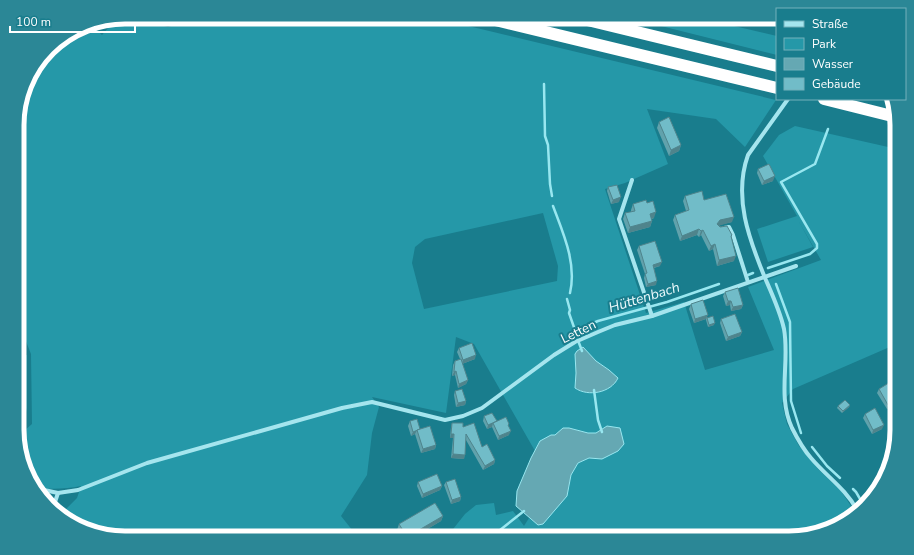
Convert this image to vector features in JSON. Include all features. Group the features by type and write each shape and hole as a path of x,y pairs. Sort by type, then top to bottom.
{"highway":[{"path":"513,24 776,88"},
{"path":"604,24 776,66"},
{"path":"828,100 889,114"}],"street":[{"path":"787,100 748,155 742,182 745,221 777,306 784,329 784,398 791,426 811,458 843,489 855,506"},
{"path":"632,180 619,220 652,316"},
{"path":"719,228 729,227 748,282"},
{"name":"Letten","path":"58,493 78,490 147,463 342,408 372,402 445,420 463,416 482,408 554,355 575,342 615,325 652,316 796,266"},
{"path":"44,490 58,493 55,502"}],"green space":[{"path":"125,24 156,24 168,27 177,24 460,24 776,100 745,147 716,119 647,109 668,164 625,183 605,189 646,313 684,302 705,370 774,350 748,287 821,260 798,220 813,247 768,262 757,229 797,216 763,156 779,135 795,126 890,147 890,347 793,389 782,403 787,424 799,446 818,469 841,491 852,508 833,521 821,526 795,531 452,531 465,514 476,505 494,503 496,515 513,511 524,526 529,518 538,525 569,488 571,475 578,463 589,458 602,459 607,426 596,433 563,428 555,435 541,441 535,451 474,344 456,337 446,413 372,397 379,407 372,433 367,475 341,516 353,531 125,531 99,528 75,517 65,510 77,498 81,486 58,489 43,488 29,462 25,443 24,431 32,424 31,354 24,336 24,125 29,93 41,69 49,59 69,41 87,32 95,28 102,35 111,25","holes":["543,213 558,266 557,281 424,309 412,263 415,247 425,239","583,347 596,361 609,370 615,384 600,391 590,393 580,391 575,388 576,373"]},
{"path":"653,24 728,24 776,36 776,55"},
{"path":"24,355 27,355 27,408 24,420"}],"water":[{"path":"583,347 596,361 618,378 615,383 605,390 592,393 580,391 575,388 575,354"},
{"path":"607,426 620,428 624,444 618,451 602,459 589,458 578,463 571,475 567,496 543,524 538,525 516,506 517,491 540,441 551,435 555,435 563,428 596,433"}],"building":[{"path":"669,117 681,145 671,150 659,122"},
{"path":"769,164 775,176 764,181 758,169"},
{"path":"617,185 621,197 613,200 608,187"},
{"path":"702,191 704,200 726,194 734,217 720,220 717,224 720,227 727,226 732,235 736,256 719,260 715,244 711,246 703,230 701,231 699,229 682,236 675,215 689,210 685,196"},
{"path":"646,200 647,203 653,201 656,212 650,214 652,221 630,227 625,213 635,211 633,204"},
{"path":"655,241 662,262 653,265 657,281 648,284 645,274 647,273 639,246"},
{"path":"738,288 743,305 733,307 731,301 728,301 725,292"},
{"path":"703,300 708,315 695,319 691,304"},
{"path":"735,314 742,332 728,337 721,319"},
{"path":"713,316 715,323 709,325 707,318"},
{"path":"472,343 476,355 463,360 459,348"},
{"path":"461,359 468,380 459,384 456,371 454,372 455,361"},
{"path":"890,382 890,404 888,405 879,389"},
{"path":"462,389 466,401 458,403 455,391"},
{"path":"845,400 850,405 843,411 838,406"},
{"path":"875,408 884,425 873,430 865,414"},
{"path":"492,413 497,421 488,425 484,416"},
{"path":"506,417 511,431 499,436 493,423"},
{"path":"417,419 420,429 413,432 410,421"},
{"path":"452,423 463,423 463,427 474,423 482,447 487,444 495,460 485,466 466,434 465,455 453,454 454,434 451,434"},
{"path":"430,426 436,445 423,449 417,430"},
{"path":"437,474 442,486 423,494 418,482"},
{"path":"455,479 461,497 452,500 446,482"},
{"path":"435,503 443,516 417,531 403,531 399,524"}],"waterway":[{"path":"544,84 545,136 548,145 552,196"},
{"name":"Hüttenbach","path":"768,268 810,254 817,248 817,244 781,182 815,164 828,129"},
{"path":"553,206 568,248 572,271 570,293"},
{"name":"Hüttenbach","path":"748,275 753,273"},
{"name":"Hüttenbach","path":"575,331 598,321 667,302 719,284"},
{"path":"776,284 790,322 791,401 801,433"},
{"path":"567,299 570,310 569,313 576,333"},
{"path":"579,343 582,351"},
{"path":"594,390 598,420 602,432"},
{"path":"812,447 827,466 840,478"},
{"path":"853,489 861,500"},
{"path":"499,531 524,511"}]}
